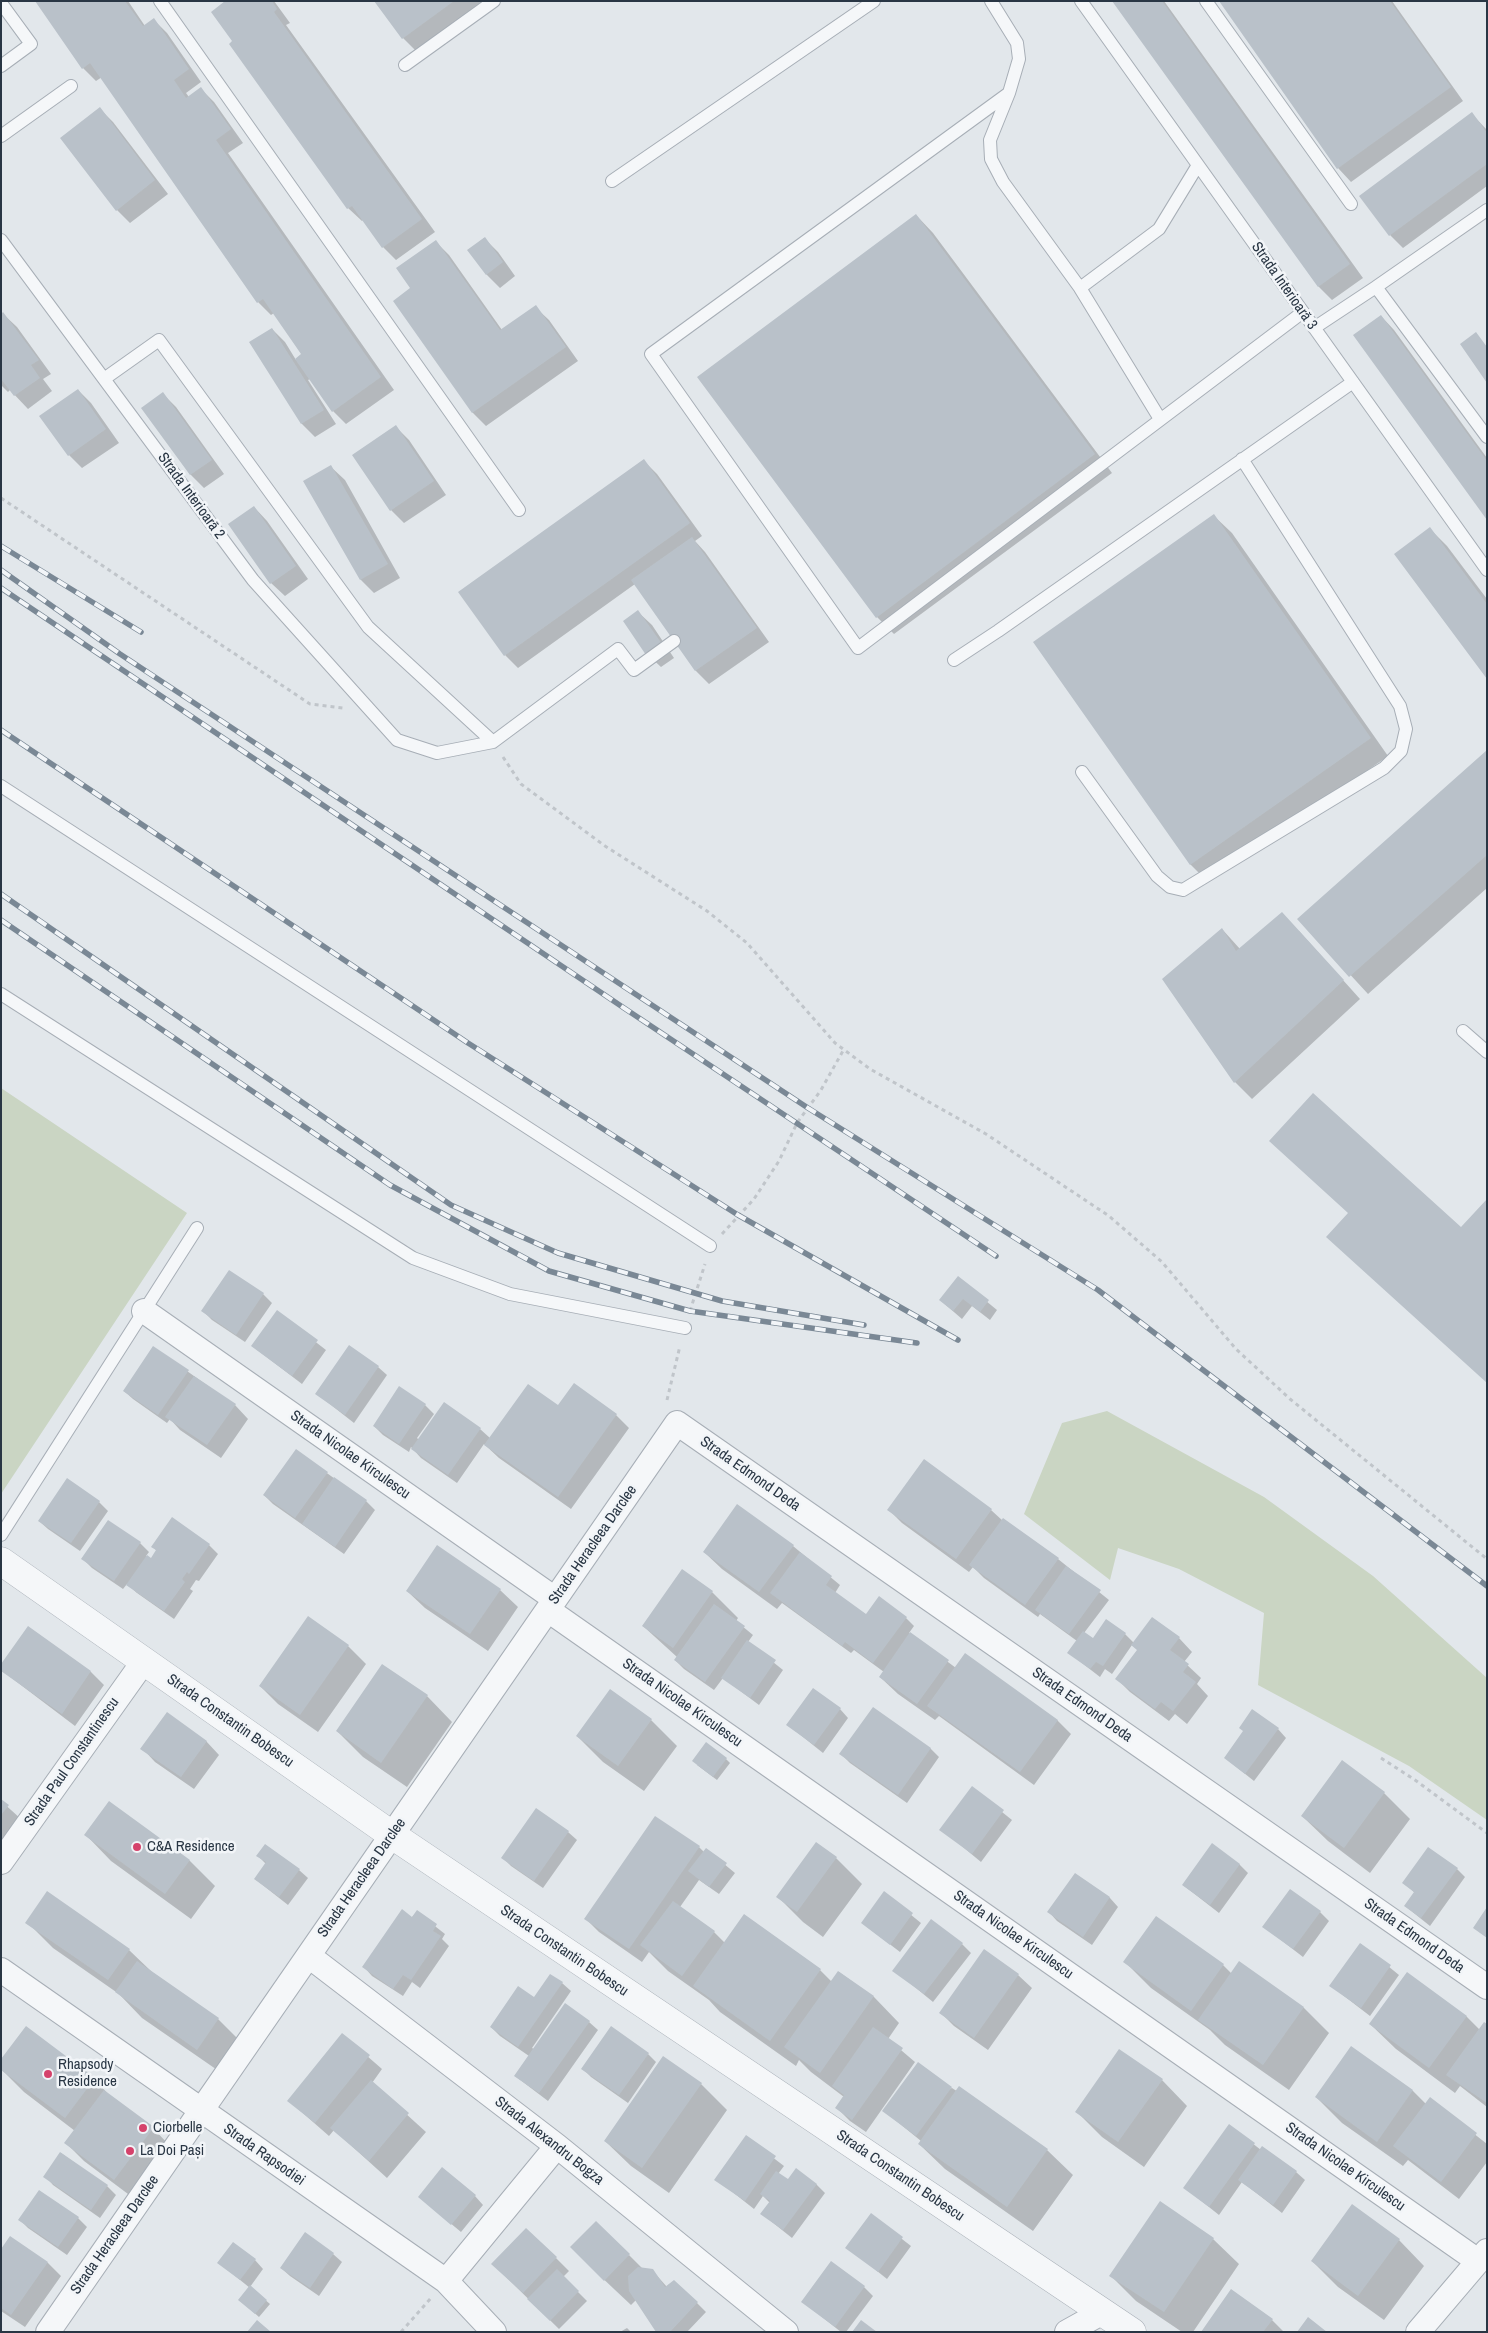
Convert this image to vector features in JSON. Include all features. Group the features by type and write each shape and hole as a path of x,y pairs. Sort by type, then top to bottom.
{"street":[{"name":"Strada Nicolae Kirculescu","path":"144,1312 552,1604 1483,2256"},
{"name":"Strada Heracleea Darclee","path":"48,2332 677,1423"},
{"name":"Strada Edmond Deda","path":"677,1423 1487,1987"},
{"name":"Strada Constantin Bobescu","path":"1,1561 392,1835 1132,2332"},
{"name":"Strada Paul Constantinescu","path":"1,1862 144,1661"},
{"name":"Strada Alexandru Bogza","path":"308,1956 557,2146 786,2332"},
{"name":"Strada Rapsodiei","path":"5,1979 201,2111 446,2281 494,2332"},
{"path":"446,2281 557,2146"},
{"path":"1418,2332 1483,2256"},
{"path":"1067,2332 1103,2312"}],"lane":[{"path":"160,1 519,510"},
{"path":"405,65 494,1"},
{"path":"612,181 874,1"},
{"path":"991,1 1017,43 1019,59 1009,92 990,140 991,159 1003,182 1080,288 1160,419"},
{"name":"Strada Interioară 3","path":"1081,1 1487,570"},
{"path":"1206,1 1351,204"},
{"path":"1,3 31,44 1,66"},
{"path":"1,136 70,86"},
{"path":"1009,92 651,354 858,648 1302,312"},
{"path":"1080,288 1159,229 1198,165"},
{"path":"1314,328 1487,210"},
{"name":"Strada Interioară 2","path":"1,240 253,580 397,740 437,753 493,742"},
{"path":"1376,287 1487,437"},
{"path":"104,379 159,340 368,627 493,742 618,649 634,670 674,641"},
{"path":"954,660 1353,382"},
{"path":"1082,772 1157,876 1170,887 1182,890 1384,768 1400,751 1406,729 1400,706 1242,459"},
{"path":"1,786 710,1246"},
{"path":"1,994 412,1258 510,1294 684,1328"},
{"path":"1463,1031 1487,1052"},
{"path":"1,1535 197,1228"}],"path":[{"path":"1,498 310,704 372,712"},
{"path":"493,742 521,784 605,846 707,911 747,943 835,1043 870,1069 986,1134 1109,1216 1162,1262 1236,1349 1290,1399 1487,1559"},
{"path":"710,1246 754,1199 779,1161 797,1123 820,1090 844,1049"},
{"path":"1381,1758 1415,1780 1487,1834"},
{"path":"402,2332 446,2281"}],"green space":[{"path":"1,1088 187,1213 1,1494"},
{"path":"1107,1411 1264,1497 1373,1576 1487,1678 1487,1820 1409,1766 1258,1685 1264,1613 1179,1569 1118,1548 1110,1580 1024,1514 1062,1423"}],"building":[{"path":"35,1 125,1 143,26 154,18 189,69 174,80 186,98 201,87 231,129 216,140 381,377 332,412 295,359 301,354 263,299 257,303 90,63 82,69"},
{"path":"225,1 272,1 277,9 274,12 422,219 382,248 352,206 347,209 229,44 232,41 211,12"},
{"path":"374,1 454,1 402,39"},
{"path":"1112,1 1162,1 1350,264 1318,287"},
{"path":"1219,1 1390,1 1451,87 1337,169"},
{"path":"100,107 155,180 116,211 60,138"},
{"path":"1472,112 1487,133 1487,164 1389,236 1359,196"},
{"path":"916,214 1095,454 876,618 697,377"},
{"path":"485,237 503,262 486,275 467,250"},
{"path":"436,240 500,330 536,305 566,347 472,413 393,301 410,288 396,268"},
{"path":"3,312 39,360 31,365 40,378 14,396 1,379 1,314"},
{"path":"1381,315 1487,461 1487,520 1353,335"},
{"path":"272,328 324,410 301,424 249,342"},
{"path":"1476,332 1487,347 1487,383 1460,344"},
{"path":"78,389 106,429 68,456 39,416"},
{"path":"163,392 212,460 190,475 141,408"},
{"path":"396,425 434,481 390,511 352,455"},
{"path":"644,459 690,523 504,656 458,592"},
{"path":"331,465 388,564 360,580 303,481"},
{"path":"254,506 296,566 270,584 228,524"},
{"path":"1214,514 1371,738 1190,865 1033,642"},
{"path":"1430,527 1487,604 1487,679 1394,554"},
{"path":"692,537 757,628 695,671 631,580"},
{"path":"638,610 662,644 646,655 623,621"},
{"path":"1487,750 1487,855 1349,977 1297,919"},
{"path":"1282,912 1344,980 1234,1083 1162,979 1222,928 1236,951"},
{"path":"1313,1093 1461,1227 1487,1199 1487,1383 1326,1237 1348,1213 1269,1141"},
{"path":"229,1270 264,1293 236,1335 201,1311"},
{"path":"958,1276 989,1300 980,1312 963,1299 953,1311 939,1300"},
{"path":"277,1310 318,1340 292,1376 251,1346"},
{"path":"349,1345 379,1366 345,1415 315,1394"},
{"path":"153,1346 189,1370 158,1415 123,1391"},
{"path":"194,1376 236,1404 207,1445 165,1417"},
{"path":"574,1383 617,1414 558,1497 484,1445 528,1384 558,1405"},
{"path":"399,1386 426,1404 399,1444 373,1426"},
{"path":"444,1402 481,1428 448,1475 411,1449"},
{"path":"296,1449 328,1472 295,1518 263,1495"},
{"path":"924,1459 992,1509 956,1559 887,1510"},
{"path":"334,1477 367,1500 335,1547 302,1524"},
{"path":"67,1478 100,1501 71,1543 38,1521"},
{"path":"737,1504 794,1545 759,1592 703,1552"},
{"path":"172,1517 210,1544 189,1574 187,1572 182,1579 185,1582 164,1611 126,1585 147,1555 151,1558 156,1550 151,1547"},
{"path":"1003,1518 1059,1558 1025,1605 969,1565"},
{"path":"108,1520 141,1542 114,1581 81,1559"},
{"path":"437,1545 501,1589 470,1634 406,1591"},
{"path":"800,1552 832,1576 826,1585 866,1614 879,1596 907,1617 873,1663 845,1642 842,1646 770,1593"},
{"path":"1066,1566 1101,1590 1069,1634 1035,1610"},
{"path":"682,1569 713,1591 673,1648 642,1626"},
{"path":"714,1604 745,1626 705,1682 674,1660"},
{"path":"308,1616 349,1645 300,1715 259,1686"},
{"path":"1152,1617 1180,1637 1170,1650 1189,1664 1183,1672 1196,1682 1173,1711 1161,1702 1155,1709 1115,1679 1137,1650 1131,1645"},
{"path":"1106,1619 1126,1633 1103,1666 1096,1662 1090,1669 1067,1653 1083,1631 1093,1638"},
{"path":"28,1626 91,1671 62,1714 1,1671 1,1664"},
{"path":"910,1632 949,1660 917,1704 879,1677"},
{"path":"747,1640 776,1660 750,1698 721,1678"},
{"path":"965,1653 1058,1720 1020,1772 927,1706"},
{"path":"382,1664 428,1695 381,1763 336,1731"},
{"path":"813,1688 841,1708 814,1745 786,1725"},
{"path":"610,1689 652,1719 618,1766 576,1736"},
{"path":"873,1707 931,1748 898,1795 839,1754"},
{"path":"1252,1709 1279,1728 1245,1774 1224,1758 1243,1731 1239,1728"},
{"path":"167,1712 207,1741 181,1777 140,1749"},
{"path":"706,1742 727,1758 713,1777 692,1761"},
{"path":"1342,1760 1385,1792 1344,1848 1301,1816"},
{"path":"972,1786 1004,1810 972,1854 939,1830"},
{"path":"1,1799 9,1805 1,1815"},
{"name":"C&A Residence","path":"109,1801 190,1860 165,1894 84,1835"},
{"path":"536,1808 569,1831 534,1881 501,1858"},
{"path":"655,1816 700,1846 629,1949 584,1919"},
{"path":"816,1842 837,1857 797,1912 776,1897"},
{"path":"1212,1843 1240,1864 1210,1905 1182,1885"},
{"path":"265,1844 300,1869 279,1897 254,1879 266,1862 256,1856"},
{"path":"1428,1847 1458,1868 1421,1918 1404,1906 1414,1892 1402,1883"},
{"path":"706,1848 727,1863 709,1887 688,1871"},
{"path":"1075,1873 1110,1897 1083,1937 1047,1912"},
{"path":"1290,1889 1321,1911 1293,1949 1262,1927"},
{"path":"47,1891 130,1949 108,1980 25,1923"},
{"path":"884,1891 913,1913 890,1945 861,1923"},
{"path":"673,1901 715,1931 682,1976 640,1945"},
{"path":"1487,1907 1487,1938 1473,1928"},
{"path":"402,1909 412,1917 417,1910 437,1924 433,1931 441,1936 411,1980 403,1975 393,1989 362,1967"},
{"path":"744,1914 821,1969 770,2041 693,1986"},
{"path":"1156,1916 1224,1964 1191,2011 1123,1962"},
{"path":"931,1919 963,1943 924,1994 892,1971"},
{"path":"1360,1943 1391,1965 1361,2008 1329,1986"},
{"path":"984,1949 1019,1974 974,2038 939,2013"},
{"path":"137,1961 219,2018 197,2050 115,1992"},
{"path":"1239,1961 1304,2007 1263,2065 1198,2020"},
{"path":"838,1971 874,1996 820,2073 784,2047"},
{"path":"1407,1972 1467,2016 1429,2068 1369,2024"},
{"path":"550,1974 563,1982 518,2047 490,2027 518,1986 534,1997"},
{"path":"565,2003 590,2021 539,2093 514,2076"},
{"path":"1484,2022 1487,2024 1487,2103 1446,2075"},
{"name":"Rhapsody Residence","path":"26,2026 95,2078 65,2118 1,2070 1,2059"},
{"path":"611,2026 649,2053 619,2095 581,2069"},
{"path":"873,2027 903,2048 852,2120 835,2108 844,2095 832,2086"},
{"path":"342,2033 370,2055 315,2123 287,2101"},
{"path":"1351,2046 1413,2090 1377,2142 1315,2097"},
{"path":"1119,2049 1163,2079 1118,2142 1075,2112"},
{"path":"663,2056 702,2083 642,2168 604,2141"},
{"path":"918,2062 952,2087 916,2136 882,2111"},
{"path":"371,2080 409,2113 369,2161 330,2128"},
{"path":"959,2086 1048,2149 1007,2207 918,2144"},
{"path":"104,2090 154,2127 114,2180 64,2143"},
{"path":"1430,2097 1477,2133 1441,2182 1393,2146"},
{"path":"1229,2124 1255,2143 1209,2207 1183,2188"},
{"path":"746,2135 776,2156 745,2201 714,2180"},
{"path":"1262,2146 1297,2171 1273,2205 1238,2180"},
{"path":"60,2152 108,2185 91,2210 43,2177"},
{"path":"442,2167 476,2195 451,2225 418,2197"},
{"path":"796,2168 817,2184 783,2230 760,2214 770,2201 760,2194 776,2171 788,2179"},
{"path":"39,2190 79,2217 58,2247 18,2220"},
{"path":"1160,2201 1214,2238 1164,2312 1109,2276"},
{"path":"1352,2204 1400,2239 1358,2296 1311,2261"},
{"path":"871,2213 903,2237 878,2272 845,2248"},
{"path":"596,2221 630,2254 604,2281 570,2247"},
{"path":"526,2228 557,2257 523,2293 491,2264"},
{"path":"305,2232 334,2253 310,2288 280,2268"},
{"path":"10,2236 48,2262 11,2315 1,2308 1,2249"},
{"path":"233,2242 256,2259 240,2280 217,2263"},
{"path":"831,2261 865,2286 835,2327 801,2302"},
{"path":"638,2267 653,2269 665,2287 674,2280 698,2302 670,2332 656,2332 629,2291 628,2276"},
{"path":"557,2269 579,2291 550,2321 527,2299"},
{"path":"250,2285 267,2300 255,2314 238,2300"},
{"path":"1231,2289 1273,2319 1263,2332 1201,2332"},
{"path":"1308,2317 1327,2332 1297,2332"},
{"path":"257,2320 271,2332 247,2332"},
{"path":"861,2320 877,2332 852,2332"}],"railway":[{"path":"1,546 141,632"},
{"path":"1,570 120,654 808,1108 1098,1290 1487,1586"},
{"path":"1,588 996,1256"},
{"path":"1,730 468,1043 738,1215 958,1340"},
{"path":"1,894 451,1205 558,1253 722,1301 864,1325"},
{"path":"1,920 390,1185 549,1271 690,1311 917,1343"}],"place":[{"name":"C&A Residence","path":"137,1847"},
{"name":"Rhapsody Residence","path":"48,2074"},
{"name":"Ciorbelle","path":"143,2128"},
{"name":"La Doi Pași","path":"130,2151"}]}
